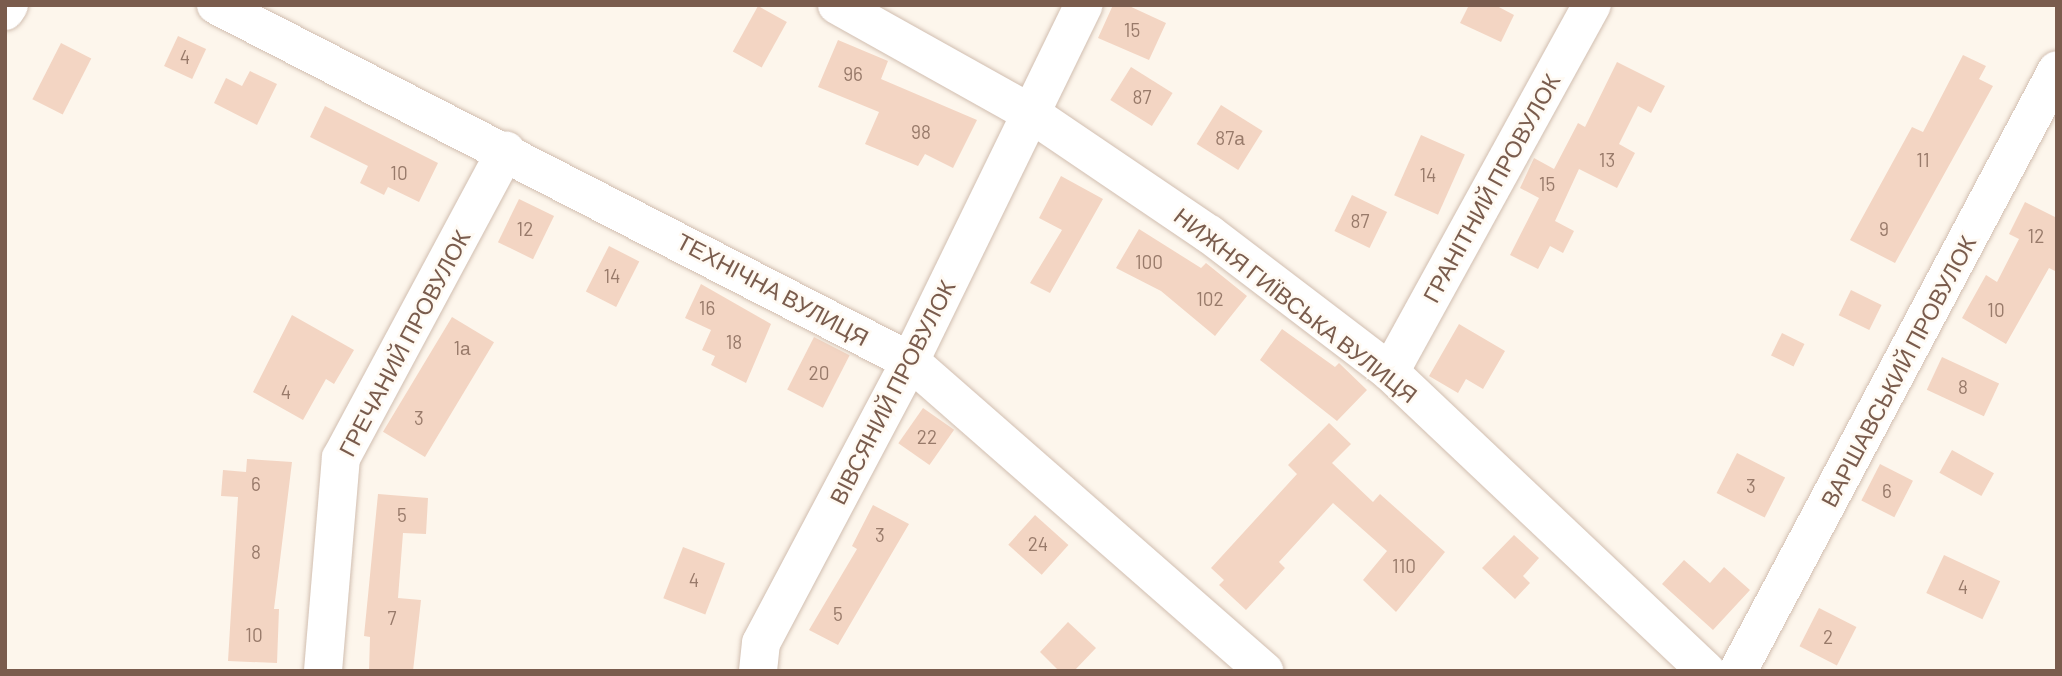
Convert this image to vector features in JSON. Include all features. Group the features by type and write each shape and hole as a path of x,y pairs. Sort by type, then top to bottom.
{"street":[{"path":"5,11 9,5"},
{"name":"ТЕХНІЧНА ВУЛИЦЯ","path":"216,5 506,150 910,361 1264,671"},
{"name":"НИЖНЯ ГИЇВСЬКА ВУЛИЦЯ","path":"836,5 1030,113 1209,234 1390,372 1706,671"},
{"name":"ВІВСЯНИЙ ПРОВУЛОК","path":"758,671 761,643 910,361 1084,5"},
{"name":"ГРАНІТНИЙ ПРОВУЛОК","path":"1390,372 1592,5"},
{"name":"ВАРШАВСЬКИЙ ПРОВУЛОК","path":"1738,671 2057,70"},
{"name":"ГРЕЧАНИЙ ПРОВУЛОК","path":"323,671 341,458 506,150"}],"building":[{"path":"1113,5 1127,5 1166,23 1149,60 1098,38"},
{"path":"1469,5 1495,5 1514,15 1501,42 1460,23"},
{"path":"758,6 787,22 762,67 733,51"},
{"path":"178,36 206,49 192,79 164,66"},
{"path":"838,40 888,61 881,79 977,120 953,168 925,154 918,166 865,144 879,112 818,87"},
{"path":"61,43 91,58 63,115 32,99"},
{"path":"1963,55 1986,66 1979,79 1993,86 1895,263 1850,240 1912,127 1923,132"},
{"path":"1617,62 1665,86 1651,113 1638,106 1619,144 1635,153 1617,188 1579,169 1555,221 1574,231 1563,253 1550,246 1538,269 1510,255 1539,198 1520,188 1534,158 1554,169 1578,123 1585,127"},
{"path":"1131,67 1173,93 1152,126 1110,100"},
{"path":"250,71 277,84 257,125 214,103 226,78 242,86"},
{"path":"1221,105 1263,131 1238,170 1197,144"},
{"path":"325,106 438,163 419,202 388,187 384,195 360,183 368,166 310,137"},
{"path":"1421,135 1465,155 1438,215 1394,195"},
{"path":"1061,176 1103,199 1050,293 1030,283 1062,230 1039,218"},
{"path":"1352,195 1387,212 1370,248 1334,231"},
{"path":"519,199 554,216 533,259 498,242"},
{"path":"2025,202 2057,218 2057,272 2049,268 2006,344 1962,318 1986,275 1997,282 2019,239 2009,234"},
{"path":"1139,229 1201,268 1206,263 1247,296 1215,336 1161,291 1116,268"},
{"path":"609,246 639,261 616,307 586,291"},
{"path":"701,284 771,324 746,383 711,365 715,356 702,350 711,330 685,318"},
{"path":"1851,290 1882,305 1869,330 1839,315"},
{"path":"292,315 354,350 334,384 326,379 303,420 253,392"},
{"path":"452,317 494,342 425,457 383,432"},
{"path":"1459,324 1505,351 1483,389 1466,379 1458,393 1429,376"},
{"path":"1282,329 1335,367 1339,363 1367,390 1337,421 1260,360"},
{"path":"1782,333 1804,344 1794,366 1771,355"},
{"path":"814,337 850,355 823,408 787,390"},
{"path":"1942,357 1999,384 1984,416 1927,390"},
{"path":"923,408 954,430 929,465 898,443"},
{"path":"1329,423 1351,444 1332,463 1373,502 1380,494 1445,552 1396,612 1363,580 1387,551 1333,503 1279,562 1285,568 1246,610 1219,585 1224,580 1211,568 1297,474 1288,465"},
{"path":"1952,450 1994,473 1981,496 1939,473"},
{"path":"1737,453 1785,478 1765,518 1717,493"},
{"path":"247,459 292,462 274,609 279,609 277,663 228,661 238,497 221,496 223,470 246,472"},
{"path":"1880,464 1913,481 1894,517 1861,501"},
{"path":"378,494 428,498 426,534 403,533 398,598 421,600 413,671 369,671 370,637 364,636"},
{"path":"873,505 909,524 838,645 809,630 857,549 852,546"},
{"path":"1035,515 1068,545 1042,575 1008,545"},
{"path":"1514,535 1539,558 1523,576 1530,583 1515,599 1482,568"},
{"path":"683,547 725,563 705,614 663,598"},
{"path":"1944,555 2000,581 1982,619 1926,593"},
{"path":"1684,560 1710,583 1724,567 1750,590 1713,630 1662,584"},
{"path":"1819,608 1856,627 1837,665 1799,646"},
{"path":"1068,622 1096,648 1074,671 1059,671 1040,652"}]}
